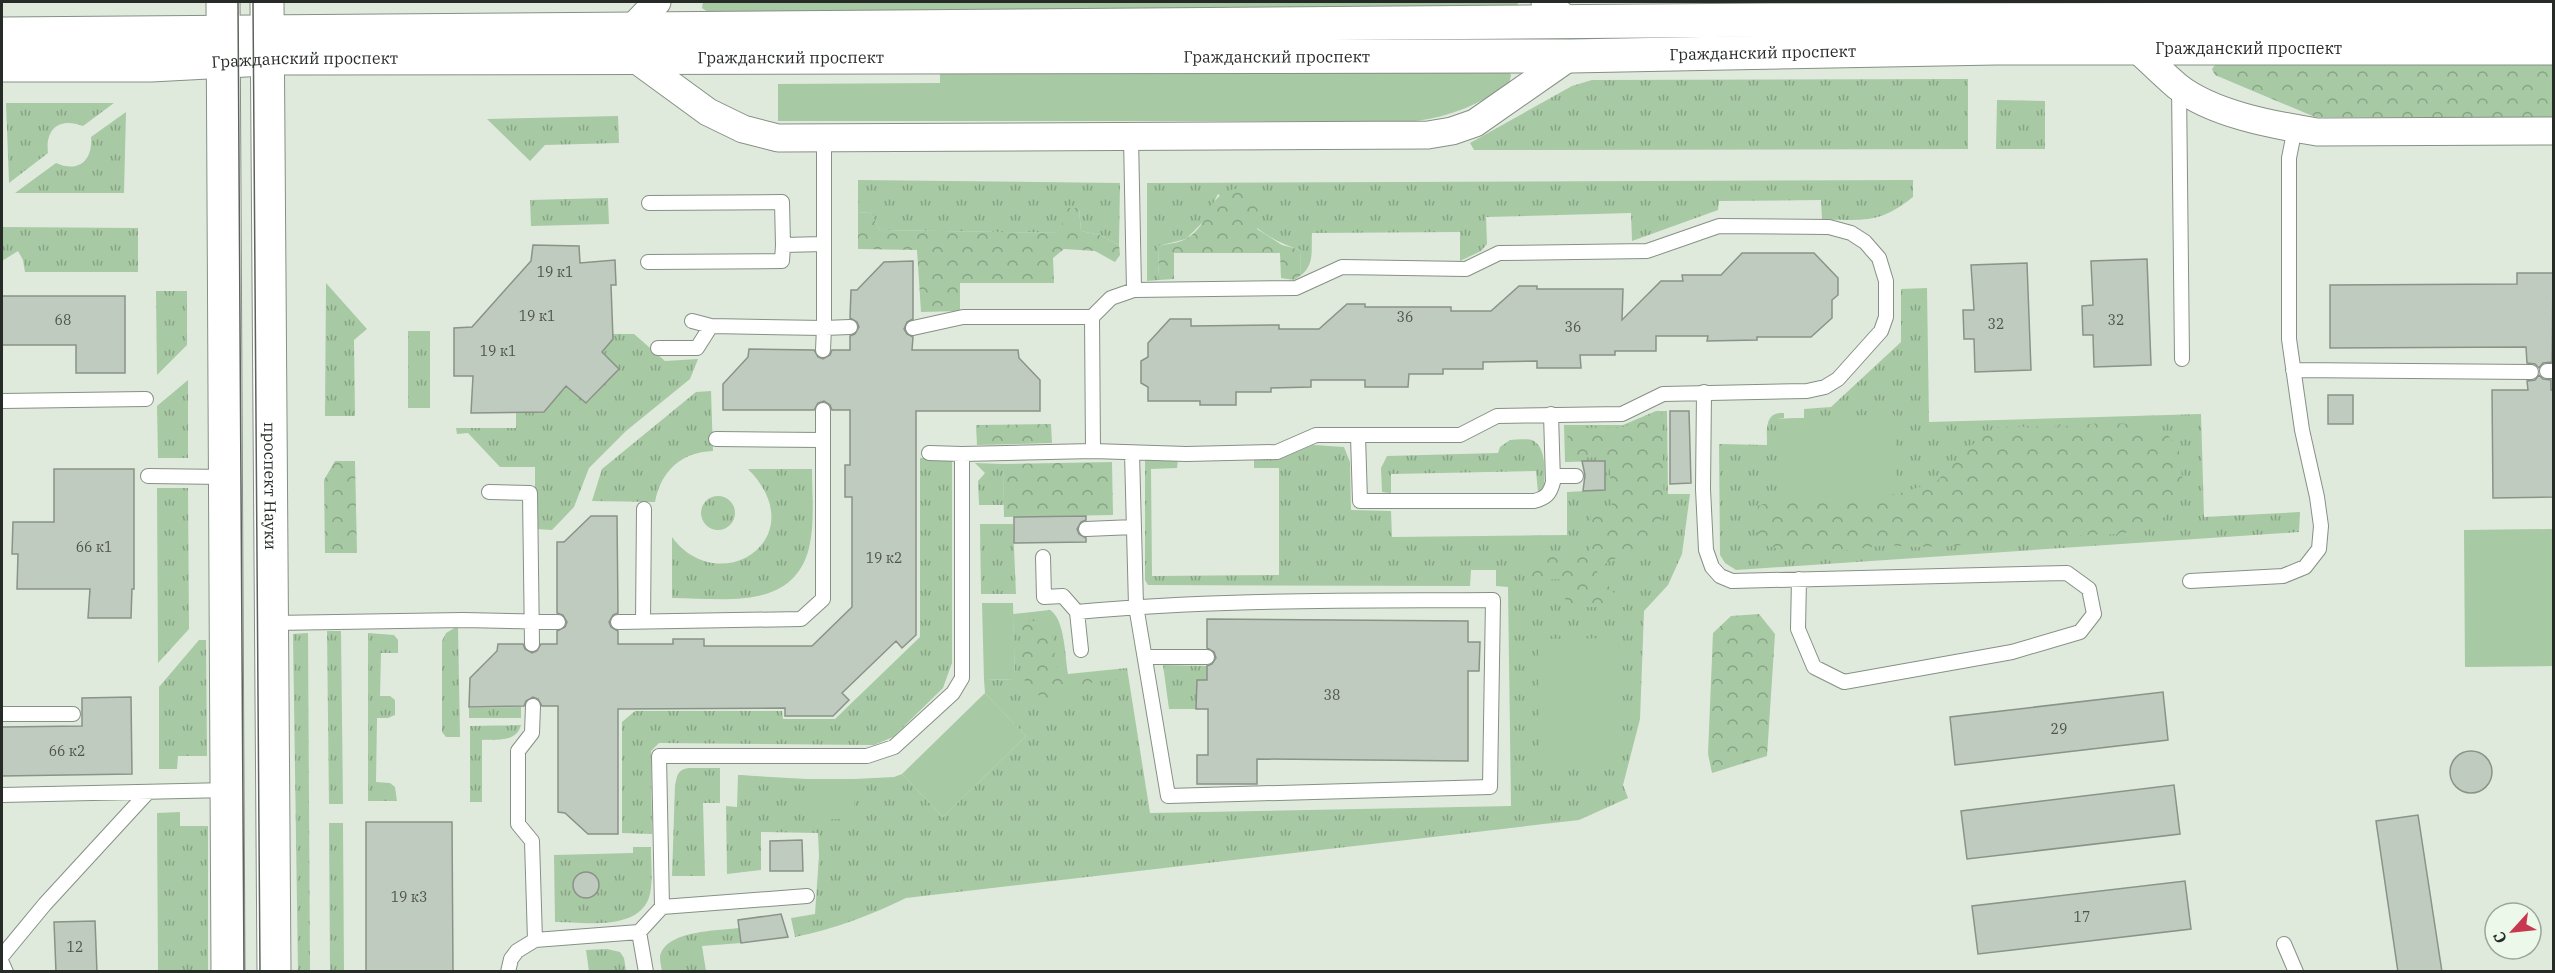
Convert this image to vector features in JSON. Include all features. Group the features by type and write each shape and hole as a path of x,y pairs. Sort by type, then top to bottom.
{"main road":[{"name":"Гражданский проспект","path":"632,44 1570,22 1774,11 1945,24 2136,34 2553,48"},
{"name":"Гражданский проспект","path":"2136,34 2553,19"},
{"name":"Гражданский проспект","path":"2,34 267,31 632,44 1571,56 1774,52 1945,24"},
{"name":"Гражданский проспект","path":"2,65 151,64 223,31"},
{"path":"223,31 228,972"},
{"name":"проспект Науки","path":"267,31 274,972"}],"street":[{"path":"657,2 632,44 708,112 743,129 778,138 1428,135 1452,131 1475,123 1571,56"},
{"path":"1545,2 1570,22"},
{"path":"2165,2 2136,34 2179,87 2217,108 2317,132 2553,131"},
{"path":"1774,11 1774,52"}],"lane":[{"path":"2179,87 2182,359"},
{"path":"2190,581 2283,576 2305,567 2319,549 2321,526 2317,497 2302,430 2289,339 2289,158 2295,128"},
{"path":"1131,137 1134,290"},
{"path":"823,350 824,138"},
{"path":"648,262 782,261 783,245 782,202 649,203"},
{"path":"913,328 963,317 1092,316 1111,298 1134,290 1296,288 1342,267 1466,269 1499,253 1647,251 1719,226 1829,228 1851,233 1865,242 1879,258 1886,281 1886,317 1881,331 1838,379 1825,387 1807,392 1664,394 1622,414 1497,416 1460,435 1316,435 1277,452 929,453"},
{"path":"783,245 824,244"},
{"path":"1092,316 1093,451"},
{"path":"692,321 711,326 850,327"},
{"path":"658,348 697,348 711,326"},
{"path":"2293,370 2531,372"},
{"path":"1704,392 1706,550 1712,567 1720,576 1732,581 1799,579 2067,573 2089,589 2094,614 2080,633 2012,652 1844,682 1814,667 1798,629 1799,579"},
{"path":"2,401 146,399"},
{"path":"618,622 801,619 823,599 823,410"},
{"path":"1358,436 1360,501 1534,501 1545,498 1551,491 1553,476 1551,414"},
{"path":"716,439 823,440"},
{"path":"1077,612 1136,606 1493,600 1490,787 1168,796 1136,606 1132,453"},
{"path":"662,907 659,756 867,756 894,747 953,693 962,678 963,454"},
{"path":"148,476 225,477"},
{"path":"1553,476 1576,476"},
{"path":"489,492 530,493 532,644"},
{"path":"643,622 644,509"},
{"path":"1086,529 1134,527"},
{"path":"1043,557 1044,597 1062,596 1077,612 1081,650"},
{"path":"273,623 558,622"},
{"path":"1145,657 1207,657"},
{"path":"533,706 532,733 518,751 518,824 532,841 535,940"},
{"path":"2,714 73,714"},
{"path":"2,795 228,790"},
{"path":"2,956 45,904 148,792"},
{"path":"508,972 511,959 517,951 535,940 639,932 662,907 807,896"},
{"path":"639,932 646,972"},
{"path":"2284,944 2296,972"},
{"path":"2,963 6,972"}],"green space":[{"path":"703,2 1518,3 1516,8 709,13 702,8"},
{"path":"2207,2 2553,2 2554,5 2208,5"},
{"path":"2553,63 2553,117 2315,117 2215,75 2212,69 2215,65 2220,64"},
{"path":"1506,67 1511,75 1509,84 1499,91 1453,113 1416,121 778,121 778,84 940,83 940,69"},
{"path":"1968,79 1968,149 1474,150 1470,143 1572,86 1592,80"},
{"path":"1997,100 2045,101 2045,149 1996,149"},
{"path":"6,103 114,103 83,126 67,123 56,127 49,137 48,153 9,183"},
{"path":"126,112 124,193 15,193 56,163 71,167 83,163 89,153 91,137"},
{"path":"618,116 619,143 545,145 530,161 487,119"},
{"path":"858,180 1120,183 1119,245 1100,235 1081,231 1079,208 1062,208 1062,233 880,230 870,212 858,213"},
{"path":"1913,180 1913,197 1890,212 1870,219 1822,220 1821,200 1719,201 1718,210 1632,241 1631,213 1486,217 1487,244 1481,251 1460,261 1460,232 1312,233 1310,262 1300,276 1301,250 1266,234 1218,194 1205,220 1186,239 1158,246 1159,280 1147,281 1147,183"},
{"path":"1244,188 1258,202 1257,229 1282,245 1301,250 1300,276 1294,280 1281,278 1280,253 1174,253 1174,279 1159,280 1158,246 1186,239 1202,224 1222,194"},
{"path":"608,198 609,224 531,226 530,200"},
{"path":"1062,208 1079,208 1081,231 1100,235 1119,245 1120,255 1115,262 1095,251 1064,249 1053,258 1054,283 960,283 960,311 921,312 917,250 858,249 858,213 870,212 880,230 1062,233"},
{"path":"2,227 138,228 138,272 25,272 23,260 18,251 2,261"},
{"path":"326,283 367,329 354,340 355,416 325,416"},
{"path":"1927,288 1929,422 2201,414 2204,517 2300,512 2299,532 1736,570 1725,563 1720,555 1719,444 1767,445 1768,423 1773,415 1784,413 1784,418 1776,419 1804,418 1804,409 1831,407 1901,342 1901,289"},
{"path":"156,291 187,291 187,345 157,375"},
{"path":"408,331 430,331 430,408 408,408"},
{"path":"612,334 634,334 665,361 698,359 690,379 626,431 589,468 574,507 552,530 535,529 535,467 500,467 468,433 457,434 456,428 516,428 516,412 544,411 566,386 587,403 619,369 602,352"},
{"path":"188,380 188,458 158,458 157,406"},
{"path":"711,391 713,451 691,455 674,465 662,481 655,502 592,501 602,469 696,392"},
{"path":"1656,411 1667,411 1668,494 1690,494 1682,554 1668,585 1644,611 1640,719 1623,785 1628,798 1579,820 906,898 852,921 795,937 791,918 815,914 819,856 818,833 761,832 761,870 727,874 726,806 737,807 738,775 807,779 807,818 854,819 854,779 894,777 902,774 943,817 1026,736 985,693 984,680 1015,679 1013,614 1050,610 1059,621 1068,674 1127,668 1150,813 1511,806 1508,587 1496,586 1496,570 1471,570 1470,586 1148,585 1145,580 1145,460 1178,459 1177,468 1151,469 1152,576 1279,575 1279,468 1254,468 1254,459 1280,459 1313,445 1344,447 1350,462 1351,510 1391,511 1392,537 1567,535 1567,492 1605,490 1605,461 1565,462 1564,425 1623,425"},
{"path":"1656,413 1662,413 1664,509 1657,537 1595,569 1625,607 1568,607 1559,579 1529,581 1529,553 1590,553 1591,509 1612,509 1609,457 1569,458 1567,428 1624,427"},
{"path":"1894,414 1897,494 1779,498 1776,419"},
{"path":"2102,423 2135,424 2167,434 2179,451 2183,485 2175,509 2157,522 2122,534 2029,541 2002,539 1955,546 1887,545 1818,554 1792,552 1768,546 1755,529 1758,506 1779,498 1897,494 1936,482 1980,437 1996,427 2071,426"},
{"path":"1051,424 1052,443 977,445 976,425"},
{"path":"1510,440 1529,440 1538,445 1543,457 1544,492 1538,492 1536,471 1391,474 1391,493 1382,492 1381,468 1387,456 1498,453 1500,447"},
{"path":"920,458 952,459 952,663 943,688 893,737 874,745 659,743 651,751 652,834 622,833 622,722 635,711 782,711 783,719 835,719 920,637"},
{"path":"335,461 355,461 357,553 325,553 324,480"},
{"path":"1112,462 1113,515 1004,517 1003,464"},
{"path":"975,463 1003,464 1004,505 979,505 978,481 985,473"},
{"path":"748,469 812,469 812,529 809,548 801,569 788,583 772,592 753,597 672,598 672,537 692,555 713,563 735,562 753,553 766,538 771,518 766,494"},
{"path":"157,488 188,488 189,629 158,663"},
{"path":"718,496 730,501 735,513 730,525 718,530 706,525 701,513 706,501"},
{"path":"980,524 1013,524 1016,594 981,594"},
{"path":"2553,529 2553,666 2465,667 2464,530"},
{"path":"982,603 1013,603 1015,679 984,680"},
{"path":"1759,614 1775,634 1767,756 1712,773 1708,754 1713,633 1731,616"},
{"path":"1050,620 1058,678 1124,670 1125,678 1075,685 1053,708 1025,683 1019,622"},
{"path":"458,626 460,737 446,737 442,732 442,641 446,633"},
{"path":"327,631 341,631 343,804 329,804"},
{"path":"308,633 310,971 298,972 293,634"},
{"path":"368,633 394,635 398,640 398,653 381,653 380,696 390,696 395,700 395,715 388,718 377,718 376,782 390,783 395,787 397,801 368,801"},
{"path":"1618,638 1619,761 1539,761 1538,639"},
{"path":"199,640 206,640 207,756 178,756 177,769 159,769 159,687"},
{"path":"1163,665 1207,666 1207,680 1197,680 1196,709 1169,709"},
{"path":"985,693 1026,736 943,817 902,774"},
{"path":"521,707 521,718 469,718 469,708"},
{"path":"521,725 519,731 510,737 500,740 482,740 482,802 470,802 470,726"},
{"path":"688,768 720,768 720,803 703,803 705,876 672,876 675,786 677,776"},
{"path":"807,779 854,779 854,819 807,819"},
{"path":"180,812 180,826 208,826 208,971 158,971 157,813"},
{"path":"329,823 343,823 344,971 330,971"},
{"path":"633,847 651,847 651,889 645,906 624,920 595,923 555,922 554,855 633,853"},
{"path":"739,928 741,943 702,946 706,971 662,971 660,957 664,948 671,942 706,931"},
{"path":"607,949 620,952 624,958 626,971 589,971 586,950"}],"building":[{"path":"533,245 579,246 580,263 615,260 616,285 611,285 613,339 602,352 619,369 586,403 566,386 544,412 471,413 473,376 454,376 454,328 472,327 531,261"},
{"path":"1742,253 1814,253 1838,278 1838,295 1832,300 1832,318 1811,337 1757,337 1757,340 1707,341 1708,336 1656,336 1656,351 1615,351 1615,355 1580,355 1581,368 1537,368 1537,361 1483,362 1483,369 1443,369 1443,374 1409,374 1408,387 1365,387 1365,380 1311,380 1311,387 1271,388 1271,392 1236,392 1236,405 1200,405 1200,401 1148,401 1148,387 1141,383 1141,361 1148,357 1148,343 1170,319 1191,319 1191,326 1279,325 1279,329 1319,329 1347,304 1365,304 1365,307 1451,307 1451,311 1491,311 1519,286 1537,286 1537,289 1623,289 1622,320 1661,281 1683,281 1682,275 1721,275"},
{"path":"2147,259 2151,365 2094,367 2093,335 2083,335 2082,306 2093,305 2091,261"},
{"path":"913,261 913,319 907,322 904,329 913,337 912,350 1018,350 1019,358 1040,380 1040,411 916,411 916,635 902,648 896,641 842,693 849,700 833,716 785,716 785,708 618,709 618,834 588,834 565,813 558,812 558,706 542,706 538,699 533,697 526,701 524,706 469,707 470,678 497,651 498,644 523,644 525,649 532,653 537,651 541,644 557,644 557,631 565,627 567,622 563,615 557,613 557,542 564,542 591,516 617,516 618,613 613,615 609,622 611,627 618,631 618,644 673,644 673,639 704,639 704,646 812,646 852,607 852,497 845,497 845,465 850,465 850,410 832,410 830,405 824,401 818,403 814,410 723,410 723,384 748,357 749,349 814,350 818,357 823,359 830,355 832,350 850,350 850,336 855,334 859,327 857,322 850,318 851,290 857,290 884,262"},
{"path":"2027,263 2031,370 1975,372 1974,339 1964,339 1963,310 1974,310 1971,265"},
{"path":"2517,273 2553,273 2552,362 2543,363 2539,368 2535,364 2527,363 2526,347 2330,348 2330,285 2517,284"},
{"path":"2,296 125,296 125,373 76,373 76,345 2,345"},
{"path":"2539,375 2543,379 2551,380 2551,390 2553,390 2553,497 2493,498 2492,390 2528,390 2527,381 2535,380"},
{"path":"2328,395 2353,395 2353,424 2328,424"},
{"path":"1670,411 1689,411 1691,483 1670,484"},
{"path":"1582,461 1605,461 1605,490 1583,491 1585,475"},
{"path":"54,469 134,469 134,589 132,589 131,618 88,618 90,589 17,589 18,554 12,554 13,522 54,522"},
{"path":"1086,516 1086,520 1081,522 1077,529 1079,534 1086,538 1086,542 1014,543 1014,517"},
{"path":"1207,619 1468,621 1468,642 1480,642 1479,671 1468,671 1468,761 1257,759 1257,784 1197,784 1197,755 1208,755 1208,709 1196,709 1197,680 1207,680 1207,666 1212,664 1216,658 1214,652 1207,648"},
{"path":"2163,692 2168,740 1955,765 1950,717"},
{"path":"131,697 132,774 2,776 2,727 82,726 82,698"},
{"path":"2471,751 2486,757 2492,772 2486,787 2471,793 2456,787 2450,772 2456,757"},
{"path":"2174,785 2180,834 1967,859 1961,811"},
{"path":"2418,815 2442,972 2398,972 2376,821"},
{"path":"366,822 452,822 453,972 366,972"},
{"path":"802,840 803,871 770,871 770,841"},
{"path":"586,872 595,876 599,885 595,894 586,898 577,894 573,885 577,876"},
{"path":"2185,881 2191,929 1978,954 1972,906"},
{"path":"781,914 788,937 741,943 738,920"},
{"path":"95,921 97,972 56,972 54,922"}],"tram line":[{"path":"238,2 244,972"},
{"path":"253,2 260,972"}]}
